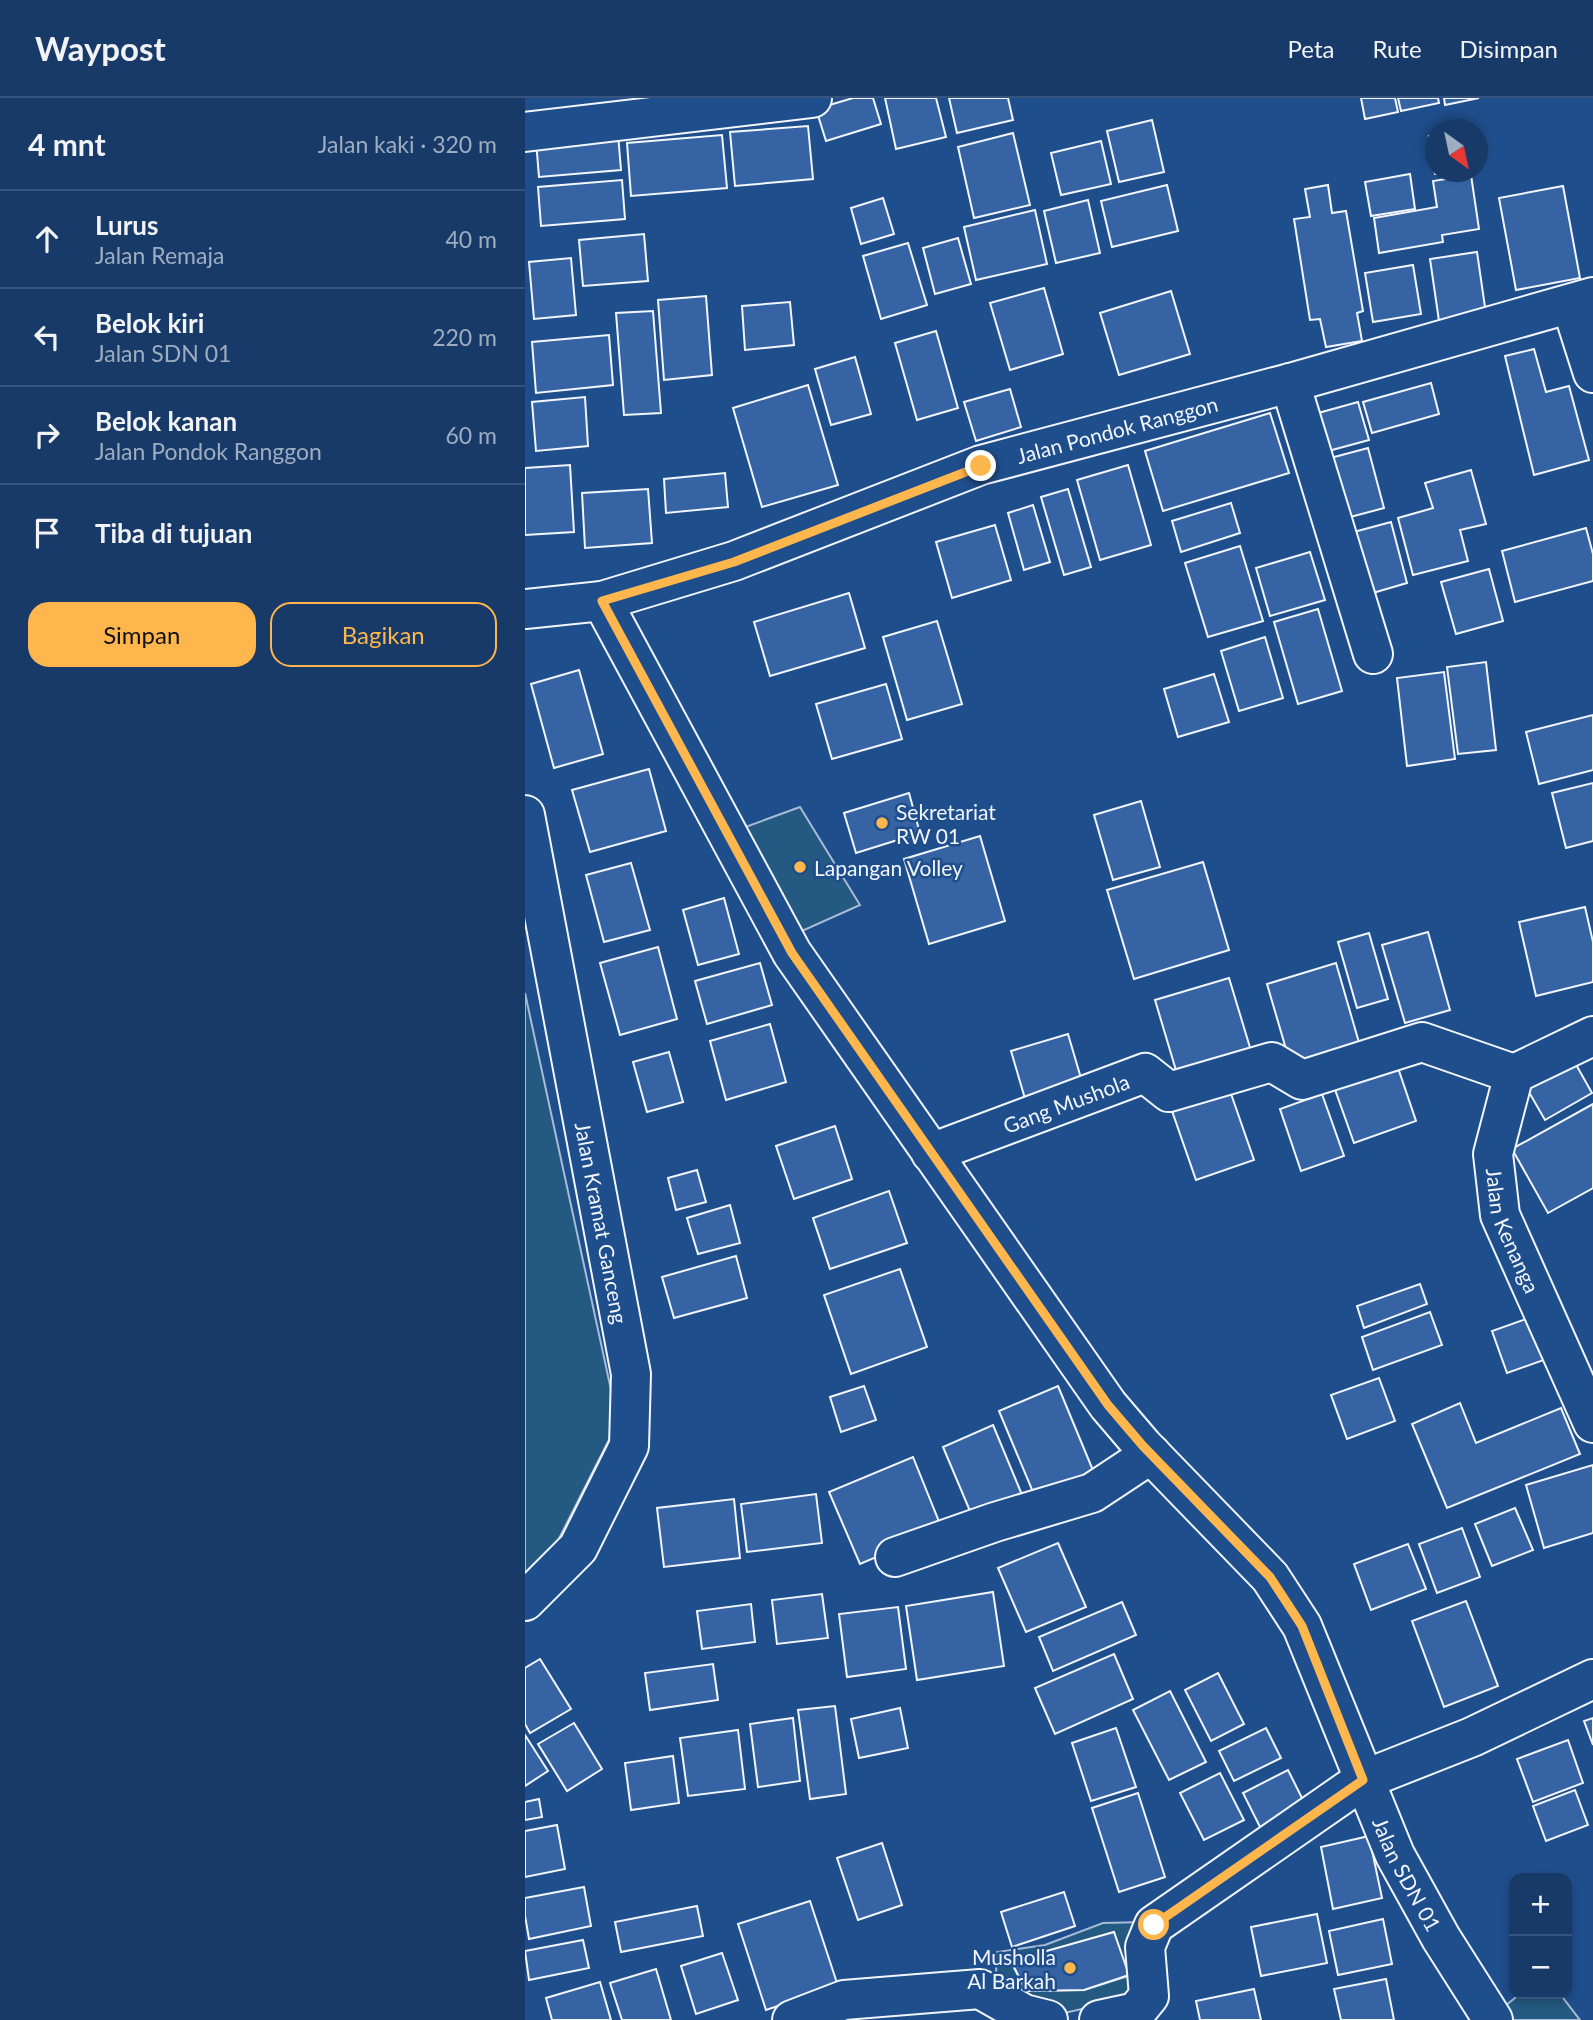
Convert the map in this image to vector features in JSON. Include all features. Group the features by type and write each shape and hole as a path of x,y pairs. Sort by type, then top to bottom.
{"street":[{"path":"525,132 812,98"},
{"path":"1582,301 1593,373"},
{"name":"Jalan Pondok Ranggon","path":"525,609 602,601 734,562 981,466 1582,301"},
{"path":"1290,383 1373,654"},
{"name":"Jalan SDN 01","path":"602,601 792,953 1108,1405 1151,1454 1270,1577 1296,1616 1395,1855 1441,1937 1493,2020"},
{"name":"Jalan Kramat Ganceng","path":"525,815 631,1374 629,1446 578,1548 525,1601"},
{"path":"1514,1073 1593,1036"},
{"name":"Gang Mushola","path":"931,1153 1145,1073 1169,1092 1272,1062 1302,1080 1422,1042 1514,1073"},
{"name":"Jalan Kenanga","path":"1514,1073 1493,1154 1500,1215 1593,1423"},
{"path":"895,1557 995,1522 1091,1493 1151,1454"},
{"path":"1099,2020 1136,2012 1149,1996 1145,1947 1154,1925 1363,1780 1472,1737 1593,1679"},
{"path":"792,2020 844,2000 980,1989 1024,2014 1048,2020"}],"shaded area":[{"name":"Lapangan Volley","path":"800,807 860,905 802,931 740,829"},
{"path":"525,993 618,1422 541,1574 525,1588"},
{"path":"1145,1922 1139,1996 1060,2014 1023,2006 996,1973 997,1952 1045,1945 1103,1923","holes":["1114,1932 1128,1976 1084,1990 1026,1991 1011,1962"]},
{"path":"1514,1999 1564,1999 1580,2020 1513,2020 1505,2006"}],"building":[{"path":"853,98 873,98 881,124 826,141 816,109"},
{"path":"885,98 936,98 946,137 896,149"},
{"path":"949,98 1008,98 1013,120 957,133"},
{"path":"1361,98 1395,98 1398,112 1365,119"},
{"path":"1398,98 1438,98 1439,103 1401,111"},
{"path":"1444,98 1479,98 1445,105"},
{"path":"1152,120 1164,172 1119,182 1107,131"},
{"path":"808,126 813,179 735,186 730,132"},
{"path":"1013,133 1030,205 974,218 958,147"},
{"path":"618,134 621,170 539,177 536,141"},
{"path":"722,135 727,188 631,196 627,143"},
{"path":"1101,141 1111,184 1061,195 1051,153"},
{"path":"1410,174 1415,209 1371,216 1365,182"},
{"path":"622,180 625,219 541,226 538,187"},
{"path":"1433,182 1472,182 1479,229 1442,235 1443,242 1379,253 1374,218 1437,207"},
{"path":"1167,185 1178,231 1112,247 1101,201"},
{"path":"1328,185 1332,213 1346,211 1363,311 1357,313 1362,341 1326,347 1320,319 1310,320 1294,219 1310,217 1305,189"},
{"path":"1563,186 1580,278 1516,290 1499,198"},
{"path":"883,198 894,234 861,244 851,208"},
{"path":"1088,200 1100,253 1056,263 1044,211"},
{"path":"1035,210 1047,264 976,280 964,227"},
{"path":"644,234 648,281 583,286 579,240"},
{"path":"958,238 971,284 935,294 923,248"},
{"path":"908,243 927,305 881,319 863,256"},
{"path":"1477,252 1486,314 1439,321 1430,259"},
{"path":"571,258 576,315 534,319 529,262"},
{"path":"1413,265 1421,314 1373,322 1365,273"},
{"path":"1044,288 1063,354 1010,370 990,303"},
{"path":"1171,291 1190,354 1119,375 1100,313"},
{"path":"706,296 712,375 664,380 658,300"},
{"path":"790,302 794,345 745,350 742,306"},
{"path":"653,311 661,413 624,415 616,313"},
{"path":"936,331 958,408 917,420 895,343"},
{"path":"609,335 613,385 536,393 532,342"},
{"path":"1534,349 1546,392 1569,386 1589,460 1534,475 1505,356"},
{"path":"855,357 871,414 831,425 815,369"},
{"path":"1431,383 1439,414 1372,433 1363,402"},
{"path":"808,385 838,485 762,507 733,408"},
{"path":"1010,389 1021,427 976,441 964,402"},
{"path":"585,397 588,446 536,451 532,402"},
{"path":"1358,402 1369,440 1321,453 1311,415"},
{"path":"1270,413 1289,473 1163,511 1145,451"},
{"path":"1368,448 1384,508 1339,520 1323,460"},
{"path":"570,465 574,532 525,535 525,468"},
{"path":"1128,465 1151,545 1100,560 1077,480"},
{"path":"1471,470 1486,524 1460,530 1468,561 1413,575 1398,518 1433,508 1425,483"},
{"path":"725,473 728,507 666,513 664,479"},
{"path":"648,489 652,543 585,548 582,493"},
{"path":"1068,489 1091,567 1064,575 1041,497"},
{"path":"1231,503 1240,533 1181,552 1172,521"},
{"path":"1033,505 1050,562 1024,570 1008,513"},
{"path":"1391,522 1407,583 1366,595 1350,533"},
{"path":"995,525 1011,580 952,598 936,542"},
{"path":"1586,528 1593,554 1593,581 1515,602 1502,551"},
{"path":"1240,546 1263,621 1208,637 1185,563"},
{"path":"1310,552 1325,600 1270,616 1256,568"},
{"path":"1489,569 1503,621 1456,634 1441,582"},
{"path":"849,593 865,648 770,676 754,622"},
{"path":"1318,609 1342,691 1298,704 1274,622"},
{"path":"937,621 962,704 907,720 883,637"},
{"path":"1265,637 1283,698 1239,711 1221,651"},
{"path":"1486,662 1496,750 1458,754 1447,667"},
{"path":"579,670 603,754 554,768 531,684"},
{"path":"1444,672 1455,759 1407,766 1397,678"},
{"path":"1214,674 1229,722 1178,737 1164,689"},
{"path":"886,684 902,739 832,759 816,704"},
{"path":"1593,715 1593,770 1539,784 1526,732"},
{"path":"649,769 666,831 590,852 572,790"},
{"path":"1593,783 1593,841 1566,848 1552,793"},
{"name":"Sekretariat RW 01","path":"909,793 920,833 856,853 844,813"},
{"path":"1141,801 1160,867 1113,880 1094,815"},
{"path":"980,836 1005,921 929,944 904,859"},
{"path":"1203,862 1229,950 1134,979 1107,890"},
{"path":"631,863 650,930 604,942 586,875"},
{"path":"724,898 739,954 698,965 683,910"},
{"path":"1585,907 1593,942 1593,982 1536,996 1519,922"},
{"path":"1428,932 1450,1010 1405,1023 1382,945"},
{"path":"1369,933 1388,999 1357,1008 1338,942"},
{"path":"658,947 677,1019 620,1035 600,963"},
{"path":"760,963 772,1005 707,1024 695,981"},
{"path":"1336,963 1360,1046 1291,1066 1267,984"},
{"path":"1229,978 1252,1054 1178,1077 1155,1000"},
{"path":"770,1024 786,1082 726,1100 710,1041"},
{"path":"1068,1034 1083,1085 1026,1102 1011,1051"},
{"path":"669,1052 683,1102 647,1112 633,1062"},
{"path":"1395,1059 1416,1121 1354,1143 1332,1081"},
{"path":"1574,1061 1592,1093 1545,1120 1526,1087"},
{"path":"1229,1088 1254,1160 1196,1180 1171,1108"},
{"path":"1322,1094 1344,1156 1301,1171 1280,1109"},
{"path":"1593,1104 1593,1188 1548,1213 1512,1149"},
{"path":"835,1126 852,1179 794,1199 776,1146"},
{"path":"697,1170 706,1202 676,1210 668,1178"},
{"path":"889,1191 907,1243 830,1269 813,1218"},
{"path":"730,1205 740,1243 698,1254 687,1218"},
{"path":"736,1256 747,1298 674,1318 662,1277"},
{"path":"900,1269 927,1347 851,1374 824,1295"},
{"path":"1420,1284 1427,1304 1364,1328 1357,1306"},
{"path":"1430,1312 1442,1345 1373,1370 1362,1337"},
{"path":"1540,1314 1555,1356 1507,1373 1492,1331"},
{"path":"1379,1378 1395,1421 1347,1439 1331,1395"},
{"path":"864,1386 876,1420 841,1432 830,1397"},
{"path":"1058,1386 1097,1480 1038,1504 999,1411"},
{"path":"1460,1403 1476,1443 1561,1408 1580,1454 1447,1508 1412,1424"},
{"path":"993,1425 1025,1502 975,1523 943,1447"},
{"path":"913,1457 942,1529 860,1564 829,1492"},
{"path":"1593,1465 1593,1533 1544,1548 1526,1485"},
{"path":"816,1494 822,1543 747,1552 741,1504"},
{"path":"734,1499 740,1558 664,1567 657,1508"},
{"path":"1515,1508 1533,1550 1492,1566 1475,1524"},
{"path":"1462,1528 1480,1577 1437,1593 1419,1544"},
{"path":"1058,1543 1086,1607 1026,1632 998,1568"},
{"path":"1408,1544 1426,1589 1371,1610 1354,1564"},
{"path":"993,1592 1004,1666 917,1680 906,1606"},
{"path":"822,1594 828,1638 777,1644 772,1600"},
{"path":"1466,1601 1498,1686 1444,1707 1412,1621"},
{"path":"1122,1602 1136,1635 1053,1671 1039,1637"},
{"path":"751,1604 755,1642 702,1649 697,1611"},
{"path":"898,1607 906,1669 847,1677 839,1614"},
{"path":"1114,1654 1133,1699 1055,1734 1035,1688"},
{"path":"540,1659 571,1709 530,1733 525,1724 525,1668"},
{"path":"713,1664 718,1700 650,1710 645,1673"},
{"path":"1218,1673 1244,1724 1211,1741 1185,1690"},
{"path":"1170,1691 1206,1762 1169,1780 1133,1710"},
{"path":"835,1706 846,1794 810,1799 798,1710"},
{"path":"900,1708 908,1748 859,1758 851,1719"},
{"path":"793,1718 800,1781 758,1787 750,1724"},
{"path":"1593,1718 1593,1745 1584,1721"},
{"path":"574,1723 602,1769 567,1791 538,1744"},
{"path":"1116,1728 1136,1787 1091,1801 1072,1743"},
{"path":"1266,1728 1281,1758 1234,1781 1219,1751"},
{"path":"738,1730 745,1789 688,1796 680,1738"},
{"path":"525,1735 548,1771 525,1786"},
{"path":"1568,1740 1583,1783 1533,1802 1517,1759"},
{"path":"673,1756 679,1803 631,1810 625,1763"},
{"path":"1288,1770 1309,1812 1264,1835 1243,1793"},
{"path":"1220,1773 1244,1820 1204,1840 1180,1793"},
{"path":"1575,1790 1588,1825 1546,1841 1533,1806"},
{"path":"1138,1793 1165,1877 1119,1892 1092,1808"},
{"path":"539,1799 542,1817 525,1820 525,1802"},
{"path":"557,1825 565,1869 525,1877 525,1831"},
{"path":"1369,1836 1382,1898 1333,1909 1321,1847"},
{"path":"882,1843 902,1905 858,1920 837,1858"},
{"path":"584,1887 591,1926 529,1939 525,1898"},
{"path":"1064,1892 1075,1926 1012,1947 1001,1912"},
{"path":"810,1901 838,1986 766,2010 738,1924"},
{"path":"697,1906 703,1936 621,1952 615,1922"},
{"path":"1317,1914 1327,1963 1261,1976 1251,1927"},
{"path":"1383,1919 1392,1964 1338,1975 1329,1931"},
{"name":"Musholla Al Barkah","path":"1114,1932 1129,1975 1084,1990 1026,1991 1011,1961"},
{"path":"583,1940 589,1968 529,1980 525,1951"},
{"path":"722,1953 738,2000 696,2014 681,1966"},
{"path":"656,1969 671,2020 622,2020 610,1983"},
{"path":"1386,1979 1394,2020 1341,2020 1334,1989"},
{"path":"600,1982 611,2020 552,2020 546,1998"},
{"path":"1254,1989 1261,2020 1200,2020 1196,2001"}],"place":[{"name":"Sekretariat RW 01","path":"882,823"},
{"name":"Lapangan Volley","path":"800,867"},
{"name":"Musholla Al Barkah","path":"1070,1968"}],"route":[{"path":"981,466 734,562 602,601 792,953 1108,1405 1143,1446 1270,1577 1302,1626 1363,1780 1154,1925"}]}
